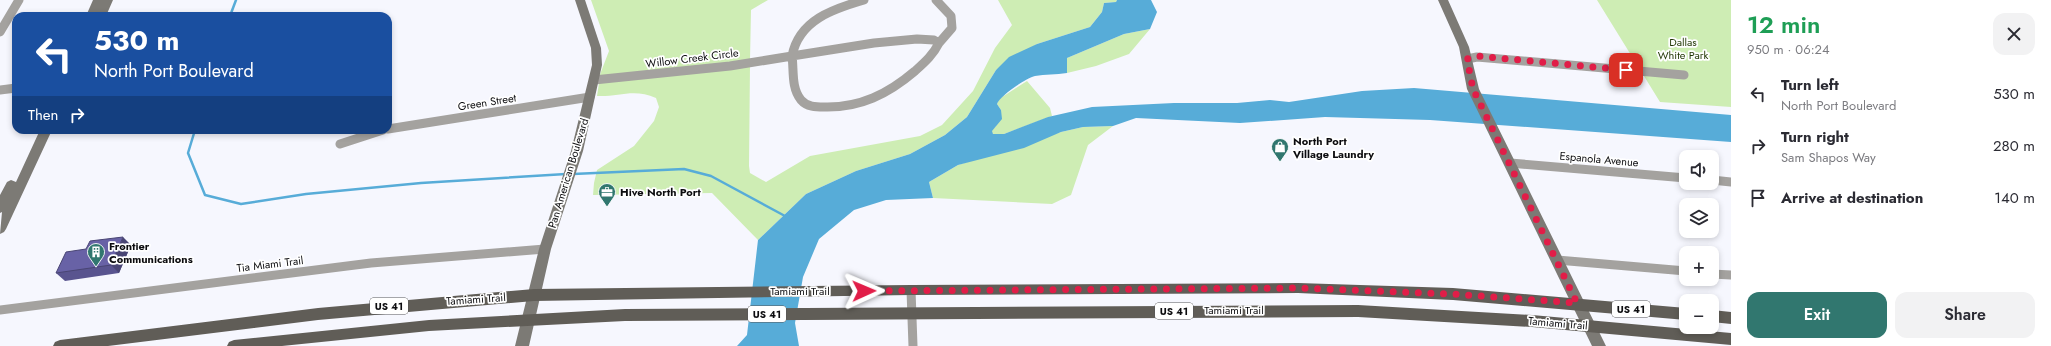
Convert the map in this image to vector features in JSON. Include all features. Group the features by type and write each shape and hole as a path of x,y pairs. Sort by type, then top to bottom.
{"main road":[{"name":"Tamiami Trail","path":"60,346 318,314 534,295 911,290 1352,289 1453,294 1577,303 1679,313"},
{"name":"Tamiami Trail","path":"234,346 383,328 528,318 912,312 1358,311 1473,316 1731,339"},
{"path":"1719,317 1731,318"}],"street":[{"path":"0,32 19,0"},
{"path":"92,12 98,0"},
{"path":"103,12 108,0"},
{"name":"Pan American Boulevard","path":"522,346 545,249 573,162 597,65 596,48 580,0"},
{"path":"864,0 836,8 809,24 796,40 792,56 793,78 797,94 801,101 814,107 832,108 854,106 883,96 908,78 934,54 939,43 952,28 951,16 936,0"},
{"path":"1443,0 1464,47 1473,89 1490,127 1510,163 1599,346"},
{"name":"Willow Creek Circle","path":"594,80 730,66 874,43 917,39 934,40 939,43"},
{"path":"1467,59 1477,56 1684,75"},
{"path":"0,90 12,88"},
{"name":"Green Street","path":"392,128 590,97"},
{"path":"0,229 5,201 36,134"},
{"path":"5,201 44,134"},
{"path":"340,144 371,134"},
{"name":"Espanola Avenue","path":"1510,163 1679,177"},
{"path":"1719,181 1731,182"},
{"name":"Tia Miami Trail","path":"0,310 371,263 545,249"},
{"path":"1557,260 1679,271"},
{"path":"1719,274 1731,275"},
{"path":"911,290 913,346"}],"green space":[{"path":"591,0 768,0 751,10 750,60 599,77 609,51"},
{"path":"998,0 1117,0 1116,2 1104,3 1102,12 1090,27 1037,44 996,70 967,117 945,135 910,154 856,171 806,194 758,240 712,193 593,195 597,170 634,146 654,121 659,107 656,98 648,95 633,93 597,96 599,83 750,65 749,166 750,173 766,182 810,156 920,136 942,125 973,91 995,48 1012,25"},
{"name":"Dallas White Park","path":"1597,0 1731,0 1731,107 1660,102"},
{"path":"1150,29 1129,54 1096,66 1067,73 1067,58 1124,34"},
{"path":"1027,81 1050,108 1052,116 1004,134 993,134 991,131 996,126 1001,110 997,104 999,99"},
{"path":"1113,126 1088,145 1071,195 1052,204 933,198 929,182 958,165 1061,132 1083,127"}],"water":[{"path":"1117,0 1151,0 1157,12 1150,29 1124,34 1067,58 1067,73 1031,77 1008,92 997,104 1001,110 1002,119 992,131 993,134 1004,134 1048,117 1092,107 1174,103 1237,103 1270,100 1289,102 1362,91 1414,88 1731,115 1731,142 1430,120 1325,117 1240,123 1136,118 1113,126 1083,127 1061,132 1024,148 958,165 929,182 933,198 886,200 854,210 819,239 803,277 795,323 799,346 737,346 747,335 758,240 806,194 856,171 910,154 945,135 967,117 996,70 1009,57 1037,44 1090,27 1102,12 1104,3 1116,2"}],"building":[{"path":"123,237 111,265 56,273 66,252 86,249 90,241"}],"waterway":[{"path":"232,12 236,0"},
{"path":"194,134 188,153 205,195 241,204 306,194 421,183 566,174"},
{"path":"573,174 684,169 711,176 785,216"}],"place":[{"name":"North Port Village Laundry","path":"1280,162"},
{"name":"Hive North Port","path":"607,207"},
{"name":"Frontier Communications","path":"96,267"}],"route":[{"path":"864,291 1298,288 1453,294 1577,303 1510,163 1490,127 1473,89 1466,63 1467,59 1477,56 1568,66 1626,70"}]}
